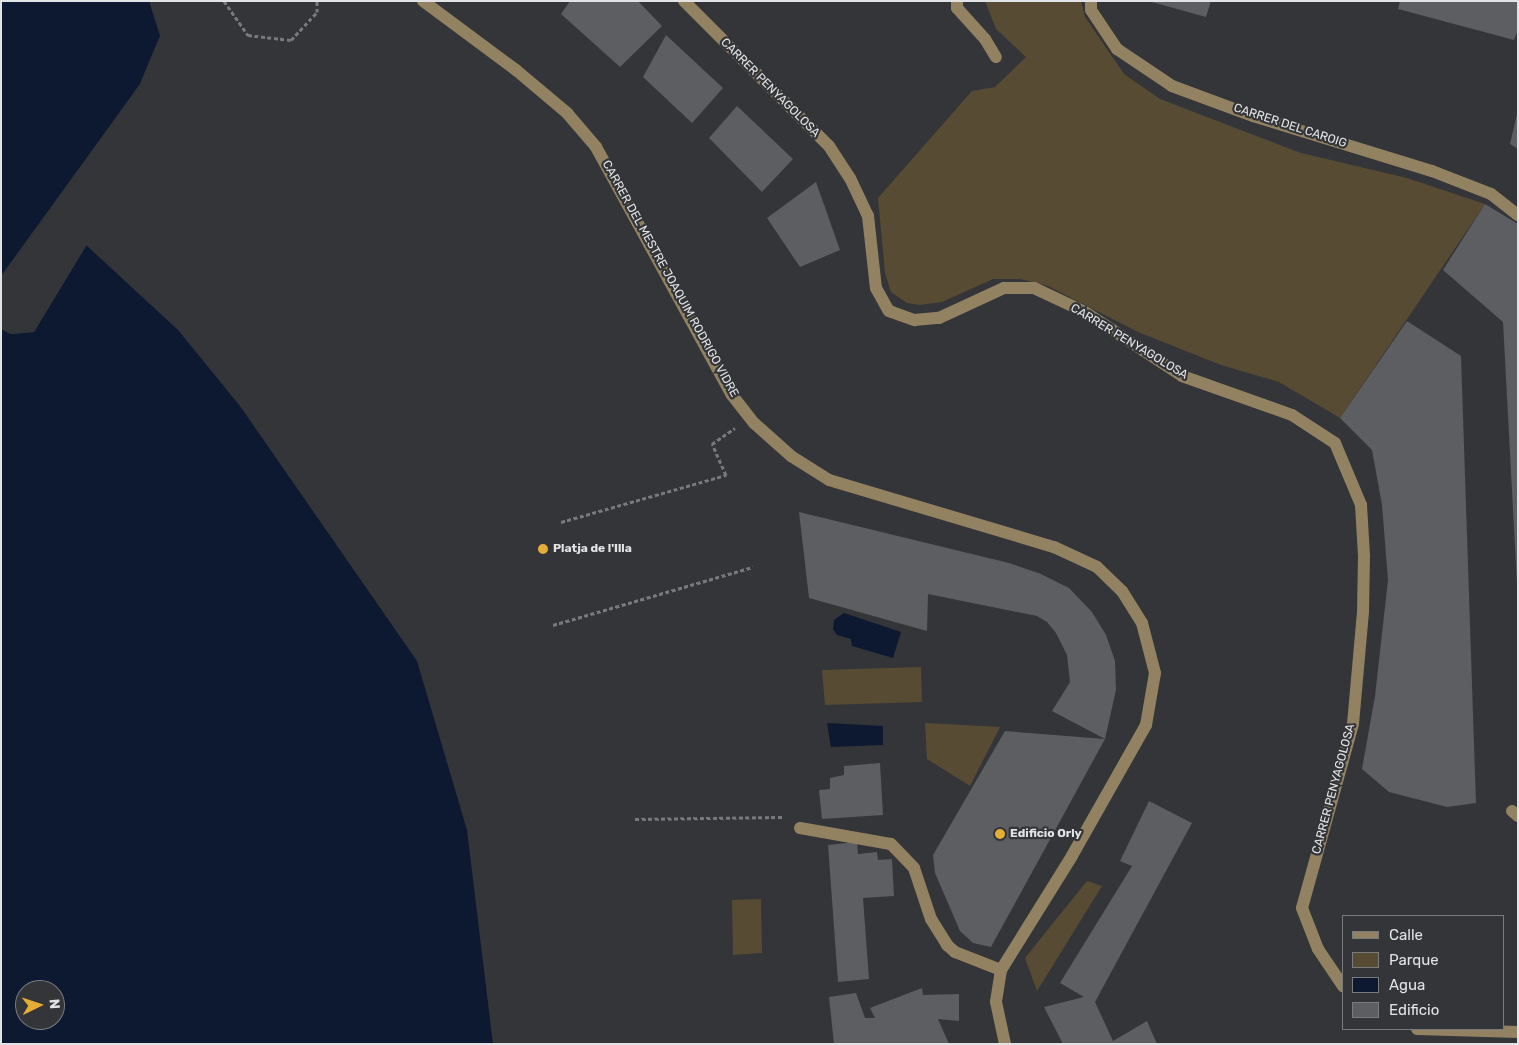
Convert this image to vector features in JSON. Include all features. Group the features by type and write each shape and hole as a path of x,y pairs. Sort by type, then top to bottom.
{"street":[{"name":"CARRER DEL MESTRE JOAQUIM RODRIGO VIDRE","path":"423,1 530,82 566,113 596,147 732,395 750,418 791,456 829,480 1054,547 1098,566 1122,591 1142,623 1155,673 1146,725 1072,856 1001,970 996,1002 1005,1044"},
{"name":"CARRER PENYAGOLOSA","path":"684,1 829,146 850,178 868,216 876,288 889,311 914,320 939,318 1004,288 1034,288 1085,312 1182,376 1237,398 1292,414 1335,443 1361,504 1364,556 1363,612 1353,724 1302,908 1318,949 1342,985"},
{"path":"957,1 957,8 984,39 996,58"},
{"name":"CARRER DEL CAROIG","path":"1091,1 1091,10 1117,49 1172,86 1254,116 1432,171 1492,194 1518,215"},
{"path":"800,828 892,844 914,868 931,919 947,945 955,952 1001,970"},
{"path":"1451,1030 1518,1032"}],"path":[{"path":"224,1 248,35 291,40 317,12 317,1"},
{"path":"561,522 726,475 712,444 750,418"},
{"path":"553,625 753,567"},
{"path":"635,819 786,817 800,828"}],"green space":[{"path":"985,1 1081,1 1085,17 1124,74 1160,99 1301,153 1407,178 1485,204 1340,418 1279,382 1221,365 1138,332 1048,286 1020,279 993,279 942,302 920,305 907,303 891,292 885,273 878,198 972,91 995,87 1026,57 996,29"},
{"path":"921,667 922,702 825,705 822,670"},
{"path":"925,723 1000,727 970,786 927,759"},
{"path":"1087,881 1102,886 1037,991 1025,958"},
{"path":"761,899 762,953 733,955 732,900"}],"water":[{"path":"1,1 149,1 160,36 140,84 1,276"},
{"path":"86,245 178,330 240,406 417,661 467,830 493,1044 1,1044 1,329 11,334 34,332"},
{"path":"844,613 901,632 893,658 852,646 851,639 837,635 833,629 834,620"},
{"path":"827,723 883,726 883,745 831,747"}],"pier":[{"path":"160,36 142,85 1,279 140,84"},
{"path":"84,243 88,243 34,332 11,334 1,329 11,332 33,330"}],"building":[{"path":"570,1 638,1 662,26 620,67 561,14"},
{"path":"1148,1 1211,1 1206,17"},
{"path":"1400,1 1518,1 1518,30 1514,40 1398,9"},
{"path":"666,35 723,88 692,123 643,77"},
{"path":"737,106 793,159 762,192 709,138"},
{"path":"1518,114 1518,149 1510,144"},
{"path":"816,182 840,250 800,267 767,218"},
{"path":"1485,204 1518,224 1518,603 1503,322 1443,270"},
{"path":"1407,321 1461,356 1476,803 1447,807 1389,792 1362,769 1375,696 1388,580 1382,505 1372,450 1340,418"},
{"path":"799,512 1009,563 1041,574 1069,588 1092,612 1106,635 1115,661 1116,690 1105,739 1052,711 1070,682 1067,655 1056,633 1047,622 1037,616 928,594 927,631 809,598"},
{"name":"Edificio Orly","path":"1005,731 1105,739 991,947 973,943 960,931 935,873 933,855"},
{"path":"880,763 883,815 822,819 819,790 830,789 830,778 844,775 844,766"},
{"path":"1149,801 1192,823 1095,1002 1113,1041 1147,1021 1157,1044 1063,1044 1044,1007 1084,997 1060,983 1132,866 1120,861"},
{"path":"857,842 858,854 877,852 878,860 892,859 894,896 863,898 869,979 838,982 828,845"},
{"path":"922,988 923,995 959,994 959,1021 938,1019 949,1044 834,1044 829,997 856,993 865,1018 875,1018 870,1008"}],"place":[{"name":"Platja de l'Illa","path":"543,549"},
{"name":"Edificio Orly","path":"1000,834"}]}
